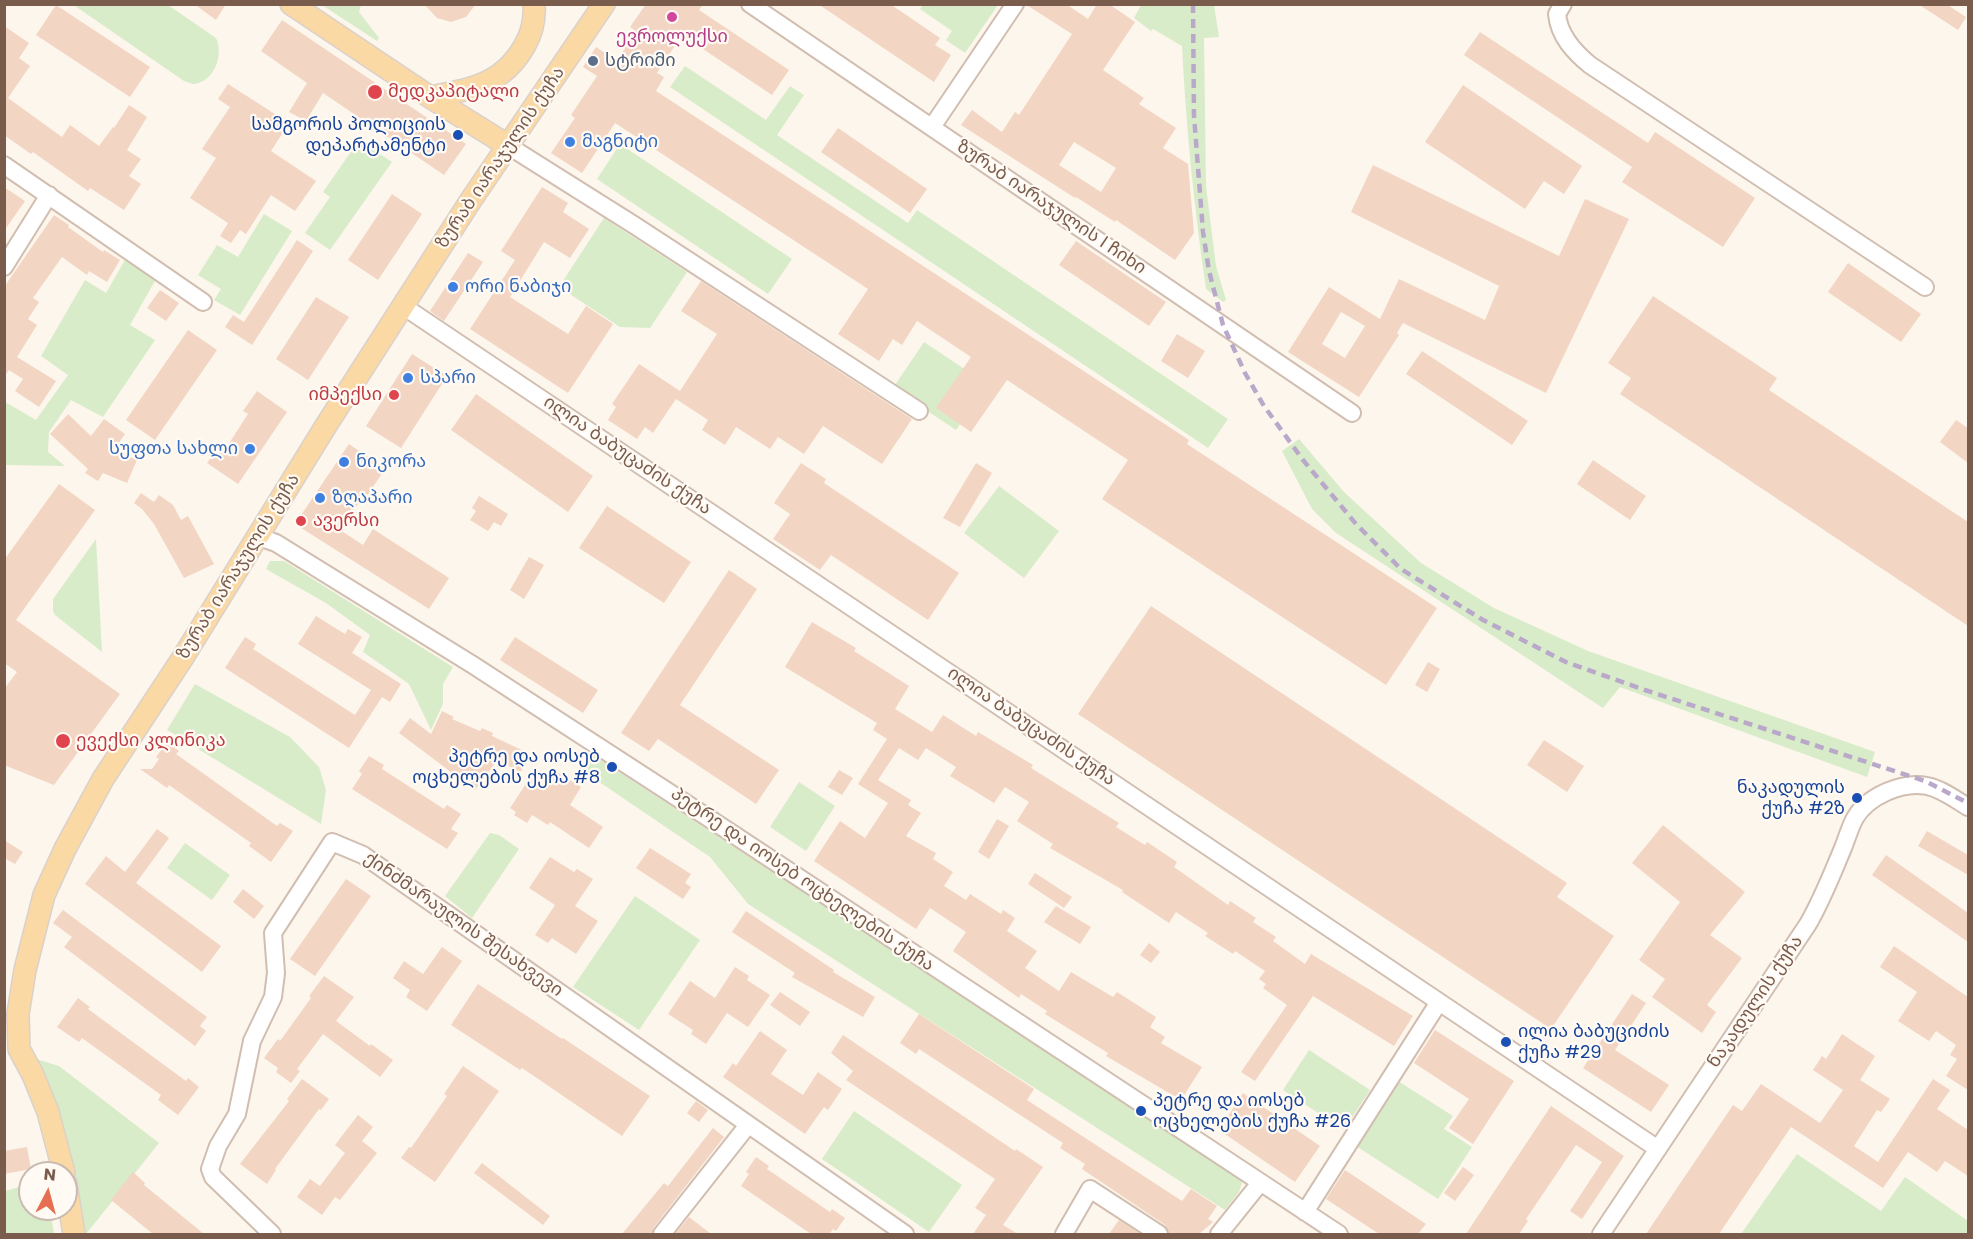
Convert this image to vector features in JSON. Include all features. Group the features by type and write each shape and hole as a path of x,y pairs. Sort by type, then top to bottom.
{"main road":[{"path":"291,4 430,97 507,145"},
{"path":"430,97 478,87 504,73 513,64 528,40 533,26 534,4"},
{"name":"ზურაბ იარაჯულის ქუჩა","path":"61,1161 48,1112 12,1048 25,970 44,895 69,839 103,779 259,537 327,424 507,145 604,4"}],"street":[{"name":"ზურაბ იარაჯულის I ჩიხი","path":"750,4 1352,413"},
{"path":"932,128 1015,4"},
{"path":"1563,4 1557,14 1561,33 1579,57 1925,287"},
{"path":"507,145 919,411"},
{"path":"4,165 203,302"},
{"path":"4,267 49,195"},
{"name":"ილია ბაბუცაძის ქუჩა","path":"403,306 1658,1149"},
{"name":"პეტრე და იოსებ ოცხელების ქუჩა","path":"259,537 276,543 531,703 1339,1234"},
{"name":"ნაკადულის ქუჩა","path":"1601,1234 1808,924 1856,818 1869,802 1882,794 1914,785 1928,786 1941,791 1968,807"},
{"name":"ქინძმარაულის შესახვევი","path":"269,1233 213,1177 210,1169 218,1146 237,1114 252,1041 273,997 276,973 273,933 332,842 363,855 905,1234"},
{"path":"1305,1212 1438,1002"},
{"path":"662,1234 748,1125"},
{"path":"1219,1234 1260,1183"},
{"path":"1064,1234 1090,1189 1159,1234"}],"green space":[{"path":"168,5 216,38 219,51 216,66 212,73 201,82 194,84 184,81 75,6"},
{"path":"322,5 361,5 359,12 379,38 377,41"},
{"path":"923,5 998,5 965,53 946,40 952,31 920,9"},
{"path":"1141,5 1214,5 1219,37 1204,38 1206,186 1216,266 1226,300 1223,302 1206,289 1191,168 1182,46 1153,29 1151,31 1134,18"},
{"path":"685,66 766,120 790,86 804,95 777,135 908,223 917,210 1228,419 1208,448 670,87"},
{"path":"359,140 392,162 330,250 305,233 330,197 323,192"},
{"path":"620,144 792,259 768,294 597,179"},
{"path":"264,214 292,231 240,315 214,300 221,289 198,275 217,245 238,257"},
{"path":"604,218 687,272 650,328 620,327 559,287"},
{"path":"125,260 156,279 130,325 155,340 103,417 71,400 49,432 48,452 65,466 5,465 5,402 36,420 68,375 41,356 85,280 106,293"},
{"path":"924,342 987,384 956,430 893,388"},
{"path":"1299,439 1344,492 1421,563 1494,608 1588,651 1875,752 1867,777 1620,687 1603,708 1336,533 1312,509 1282,451"},
{"path":"999,486 1059,531 1024,578 964,533"},
{"path":"96,539 102,652 53,611 53,599"},
{"path":"270,561 284,561 453,667 443,684 443,704 431,730 409,684 363,652 370,635 326,603 266,569"},
{"path":"195,684 290,737 319,767 326,790 321,824 167,730"},
{"path":"593,755 1236,1174 1242,1183 1239,1192 1225,1210 748,904 710,857 586,773"},
{"path":"799,782 835,806 806,851 770,827"},
{"path":"490,833 499,835 519,849 472,918 445,896"},
{"path":"185,843 230,875 212,900 167,868"},
{"path":"635,896 700,940 639,1030 573,987"},
{"path":"1309,1050 1370,1090 1344,1130 1283,1090"},
{"path":"30,1057 59,1066 159,1143 86,1234 82,1234 78,1220 78,1161 61,1161"},
{"path":"1398,1081 1453,1116 1444,1129 1472,1147 1438,1199 1356,1146"},
{"path":"854,1111 962,1185 929,1232 822,1159"},
{"path":"1797,1154 1881,1211 1905,1177 1968,1221 1968,1234 1741,1234"},
{"path":"18,1187 18,1221 52,1221 54,1234 5,1234 5,1191"}],"building":[{"path":"194,4 226,4 216,20"},
{"path":"424,4 476,4 466,17 451,22 437,18"},
{"path":"646,4 703,4 699,10 789,70 772,95 682,35 657,73 664,77 656,91 1189,440 1187,444 1437,608 1386,685 1102,499 1128,460 1007,380 971,432 936,408 971,357 917,321 902,345 893,339 879,361 838,334 868,289 615,123 582,173 551,153 575,118 571,115 597,76 583,67 596,47 617,61 636,31 630,27"},
{"path":"818,4 890,4 940,38 935,45 951,55 934,82"},
{"path":"1025,4 1066,4 1088,19 1097,4 1109,4 1135,22 1103,70 1144,98 1139,104 1176,128 1163,148 1188,164 1194,233 1175,260 1116,220 1115,222 1075,198 961,125 972,110 1002,132 1015,112 1019,115 1072,34","holes":["1074,142 1116,168 1101,192 1059,165"]},
{"path":"1918,4 1946,4 1966,17 1958,30"},
{"path":"56,5 150,67 130,97 36,35"},
{"path":"282,20 466,144 444,175 323,93 306,121 289,112 307,83 261,51"},
{"path":"4,26 29,43 19,58 30,66 8,98 62,137 70,125 99,146 129,105 147,117 127,150 141,159 129,176 141,184 124,210 90,188 88,191 33,152 31,154 4,135"},
{"path":"1480,32 1648,143 1655,132 1755,198 1723,247 1622,182 1632,167 1464,55"},
{"path":"228,84 289,123 271,151 316,181 295,211 271,195 246,234 240,230 231,243 220,236 228,223 190,198 216,158 202,149 230,107 218,99"},
{"path":"1463,85 1582,166 1564,194 1544,181 1525,209 1425,142"},
{"path":"838,128 927,189 910,213 821,152"},
{"path":"1373,165 1559,256 1585,199 1629,219 1546,393 1403,323 1397,333 1399,335 1359,397 1288,352 1329,287 1380,319 1399,279 1485,320 1499,286 1351,212","holes":["1341,312 1365,326 1345,358 1322,344"]},
{"path":"4,187 25,201 4,231"},
{"path":"542,187 568,203 563,212 589,229 570,258 544,242 510,297 568,334 586,306 613,324 568,393 470,329 515,260 501,251"},
{"path":"392,194 422,214 378,280 348,260"},
{"path":"54,215 103,252 104,250 120,260 107,282 89,271 87,275 62,257 33,298 39,302 28,319 37,325 17,357 56,381 39,407 15,391 23,379 9,370 4,377 4,287"},
{"path":"297,240 313,251 252,345 225,327 233,315 244,322"},
{"path":"1076,241 1166,302 1149,326 1059,265"},
{"path":"468,253 483,262 444,321 430,311"},
{"path":"1848,263 1921,314 1901,342 1828,292"},
{"path":"701,281 912,419 882,464 823,426 804,454 778,437 770,449 736,427 725,445 702,430 708,420 676,399 653,433 645,427 637,439 608,420 616,407 612,404 639,364 680,391 717,334 681,311"},
{"path":"160,290 179,303 166,321 147,308"},
{"path":"1653,296 1777,378 1769,390 1968,522 1968,626 1620,394 1631,378 1608,363"},
{"path":"316,297 349,317 308,380 276,359"},
{"path":"188,330 217,350 155,440 126,420"},
{"path":"1177,334 1205,351 1188,378 1161,361"},
{"path":"1422,351 1528,421 1512,445 1406,374"},
{"path":"412,354 447,376 401,448 366,426"},
{"path":"257,391 287,412 238,484 207,463 220,444 226,448 248,414 243,411"},
{"path":"476,394 593,476 568,512 451,430"},
{"path":"68,414 91,436 104,419 125,434 114,450 137,460 127,483 103,473 98,481 85,473 88,469 50,434"},
{"path":"1956,420 1968,428 1968,463 1940,442"},
{"path":"349,444 385,469 340,530 363,545 373,529 449,578 429,609 295,524"},
{"path":"1593,460 1646,496 1630,520 1577,484"},
{"path":"801,463 826,479 824,483 959,573 928,620 831,555 820,570 773,539 790,514 774,503"},
{"path":"976,463 992,473 960,527 943,518"},
{"path":"59,484 95,510 16,620 120,694 54,785 4,765 4,689 17,672 4,663 4,560"},
{"path":"141,493 154,502 159,495 173,505 181,520 188,516 214,564 184,578 154,524 134,503"},
{"path":"479,496 508,514 501,526 494,522 488,531 470,520 476,511 472,508"},
{"path":"607,506 691,562 664,603 579,548"},
{"path":"529,557 544,565 524,599 510,590"},
{"path":"729,570 757,589 680,705 779,770 756,804 658,739 649,751 621,733"},
{"path":"1151,606 1567,883 1557,897 1614,936 1551,1029 1078,714"},
{"path":"316,616 345,634 348,629 362,637 352,653 401,684 390,702 382,697 349,748 225,668 245,637 256,644 253,649 355,715 371,690 298,644"},
{"path":"812,622 856,648 854,651 909,686 895,709 932,732 943,715 976,736 978,732 1033,765 1031,768 1119,823 1116,827 1145,845 1147,842 1177,862 1174,867 1228,905 1230,901 1256,918 1253,922 1276,937 1273,941 1305,964 1311,954 1413,1016 1394,1046 1313,996 1255,1081 1241,1072 1287,1005 1263,988 1266,984 1259,979 1265,971 1235,951 1233,954 1205,936 1208,933 1176,912 1169,923 1122,892 1123,890 1050,848 1053,844 1017,821 1029,802 1005,787 994,803 950,776 956,767 926,748 918,760 899,748 878,780 911,800 908,805 921,813 906,836 936,853 933,859 953,872 944,886 966,900 970,894 1001,914 1003,910 1015,918 1007,931 1037,951 1025,968 1059,991 1071,972 1113,997 1117,992 1156,1017 1150,1027 1165,1037 1161,1043 1202,1067 1181,1100 1106,1056 1108,1053 1045,1014 1047,1011 1021,994 1019,998 953,951 966,932 930,908 916,929 814,861 840,821 865,838 888,803 858,784 887,739 873,730 877,723 785,667"},
{"path":"515,637 598,690 583,713 500,660"},
{"path":"1428,662 1440,669 1427,692 1415,685"},
{"path":"442,711 454,717 452,719 480,731 482,728 493,733 492,736 530,754 520,773 498,759 475,790 399,733 410,718 431,734"},
{"path":"1544,740 1584,766 1567,792 1527,765"},
{"path":"167,742 179,751 176,754 277,826 280,823 293,831 271,862 249,846 251,843 169,785 167,788 140,769 152,769 159,759 156,757"},
{"path":"369,756 384,765 382,769 444,809 447,805 461,814 451,829 458,833 447,849 352,789 362,774 359,771"},
{"path":"552,769 581,787 570,805 603,827 589,848 550,822 548,825 532,815 527,823 514,815 516,812 510,808 531,776 543,784"},
{"path":"839,770 853,778 842,795 828,787"},
{"path":"997,819 1009,826 989,859 978,852"},
{"path":"1663,825 1745,892 1710,935 1742,958 1707,1005 1716,1012 1702,1033 1652,997 1665,979 1639,960 1680,902 1632,863"},
{"path":"157,829 169,838 136,883 221,946 202,972 85,884 106,856 125,872"},
{"path":"1927,831 1968,855 1968,875 1918,846"},
{"path":"4,840 23,852 15,864 4,858"},
{"path":"650,848 691,874 685,883 691,887 683,899 636,868"},
{"path":"1886,855 1968,913 1968,942 1872,875"},
{"path":"550,857 574,872 577,869 593,879 575,906 598,921 576,954 552,938 548,943 535,935 555,905 529,888"},
{"path":"1035,873 1072,897 1064,908 1028,884"},
{"path":"346,879 371,896 315,976 290,959"},
{"path":"243,889 264,906 254,919 233,902"},
{"path":"1056,906 1091,927 1080,944 1044,922"},
{"path":"63,910 207,1017 200,1026 206,1031 195,1046 64,947 72,937 53,923"},
{"path":"746,911 834,970 833,972 875,997 863,1017 792,977 795,973 732,932"},
{"path":"1149,943 1160,952 1151,963 1140,955"},
{"path":"1894,946 1968,997 1968,1090 1946,1076 1957,1059 1950,1055 1956,1045 1936,1031 1929,1041 1898,1021 1917,992 1880,967"},
{"path":"442,947 462,961 427,1011 406,997 410,990 393,978 404,961 423,974"},
{"path":"735,967 749,976 747,980 770,995 748,1027 727,1013 706,1044 691,1034 693,1030 668,1014 690,981 715,998"},
{"path":"324,976 354,997 336,1021 393,1060 380,1077 323,1034 297,1069 300,1071 291,1083 276,1072 278,1068 264,1058 278,1039 280,1041"},
{"path":"478,984 650,1096 622,1136 522,1068 520,1070 451,1025"},
{"path":"780,992 810,1012 800,1026 770,1005"},
{"path":"1632,994 1646,1003 1615,1050 1669,1085 1651,1112 1583,1068"},
{"path":"78,998 90,1007 88,1009 186,1081 188,1078 199,1087 178,1115 158,1100 161,1095 82,1038 79,1042 57,1027"},
{"path":"919,1014 1034,1089 1027,1100 1182,1201 1191,1189 1217,1206 1208,1219 1213,1222 1199,1234 1169,1234 1165,1225 1082,1169 1085,1164 1060,1148 1063,1143 919,1049 916,1054 900,1043"},
{"path":"1435,1030 1514,1081 1473,1144 1449,1128 1469,1099 1414,1063"},
{"path":"760,1031 787,1050 771,1074 803,1095 818,1072 842,1089 828,1110 824,1107 805,1134 723,1077 733,1063 736,1066"},
{"path":"1842,1034 1875,1056 1860,1080 1890,1099 1881,1112 1877,1110 1854,1146 1878,1162 1933,1079 1950,1090 1937,1109 1968,1130 1968,1176 1945,1161 1937,1172 1908,1152 1883,1188 1791,1127 1719,1234 1646,1234 1733,1105 1742,1111 1761,1084 1820,1123 1843,1090 1813,1070 1822,1056 1826,1059"},
{"path":"843,1035 1015,1151 1016,1149 1043,1167 1003,1225 1018,1234 973,1234 986,1215 975,1208 995,1179 846,1080 853,1071 831,1053"},
{"path":"463,1066 499,1091 435,1182 401,1158 409,1147 411,1148 447,1096 444,1094"},
{"path":"302,1079 329,1099 321,1110 319,1109 275,1169 267,1184 240,1164 289,1101 287,1099"},
{"path":"1243,1093 1320,1146 1295,1182 1219,1130"},
{"path":"696,1101 708,1110 699,1122 687,1113"},
{"path":"1551,1106 1624,1156 1582,1219 1570,1211 1602,1162 1576,1145 1526,1219 1528,1221 1519,1234 1466,1234"},
{"path":"358,1115 373,1127 362,1141 377,1153 340,1200 335,1197 322,1215 297,1197 310,1179 320,1186 345,1153 335,1145"},
{"path":"713,1128 724,1137 654,1227 652,1234 622,1234 664,1183 668,1186"},
{"path":"27,1147 30,1161 18,1161 18,1171 4,1174 4,1151"},
{"path":"756,1157 769,1166 767,1169 830,1212 832,1209 845,1218 836,1231 833,1229 829,1234 811,1234 741,1186 749,1174 746,1172"},
{"path":"482,1163 550,1216 543,1225 474,1173"},
{"path":"1463,1167 1474,1175 1455,1201 1444,1193"},
{"path":"1345,1170 1426,1224 1418,1234 1379,1234 1326,1199"},
{"path":"133,1172 145,1183 144,1185 204,1234 153,1234 111,1200"},
{"path":"689,1217 711,1234 675,1234"},
{"path":"1119,1220 1141,1234 1109,1234"}],"railway":[{"path":"1193,4 1194,116 1203,232 1209,271 1223,325 1245,373 1264,406 1303,460 1356,524 1401,569 1483,620 1566,662 1925,781 1968,803"}],"place":[{"name":"ევროლუქსი","path":"672,17"},
{"name":"სტრიმი","path":"593,61"},
{"name":"მედკაპიტალი","path":"375,92"},
{"name":"სამგორის პოლიციის დეპარტამენტი","path":"458,135"},
{"name":"მაგნიტი","path":"570,142"},
{"name":"ორი ნაბიჯი","path":"453,287"},
{"name":"სპარი","path":"408,378"},
{"name":"იმპექსი","path":"394,395"},
{"name":"სუფთა სახლი","path":"250,449"},
{"name":"ნიკორა","path":"344,462"},
{"name":"ზღაპარი","path":"320,498"},
{"name":"ავერსი","path":"301,521"},
{"name":"ევექსი კლინიკა","path":"63,741"},
{"name":"პეტრე და იოსებ ოცხელების ქუჩა #8","path":"612,767"},
{"name":"ნაკადულის ქუჩა #2ზ","path":"1857,798"},
{"name":"ილია ბაბუციძის ქუჩა #29","path":"1506,1042"},
{"name":"პეტრე და იოსებ ოცხელების ქუჩა #26","path":"1141,1111"}]}
